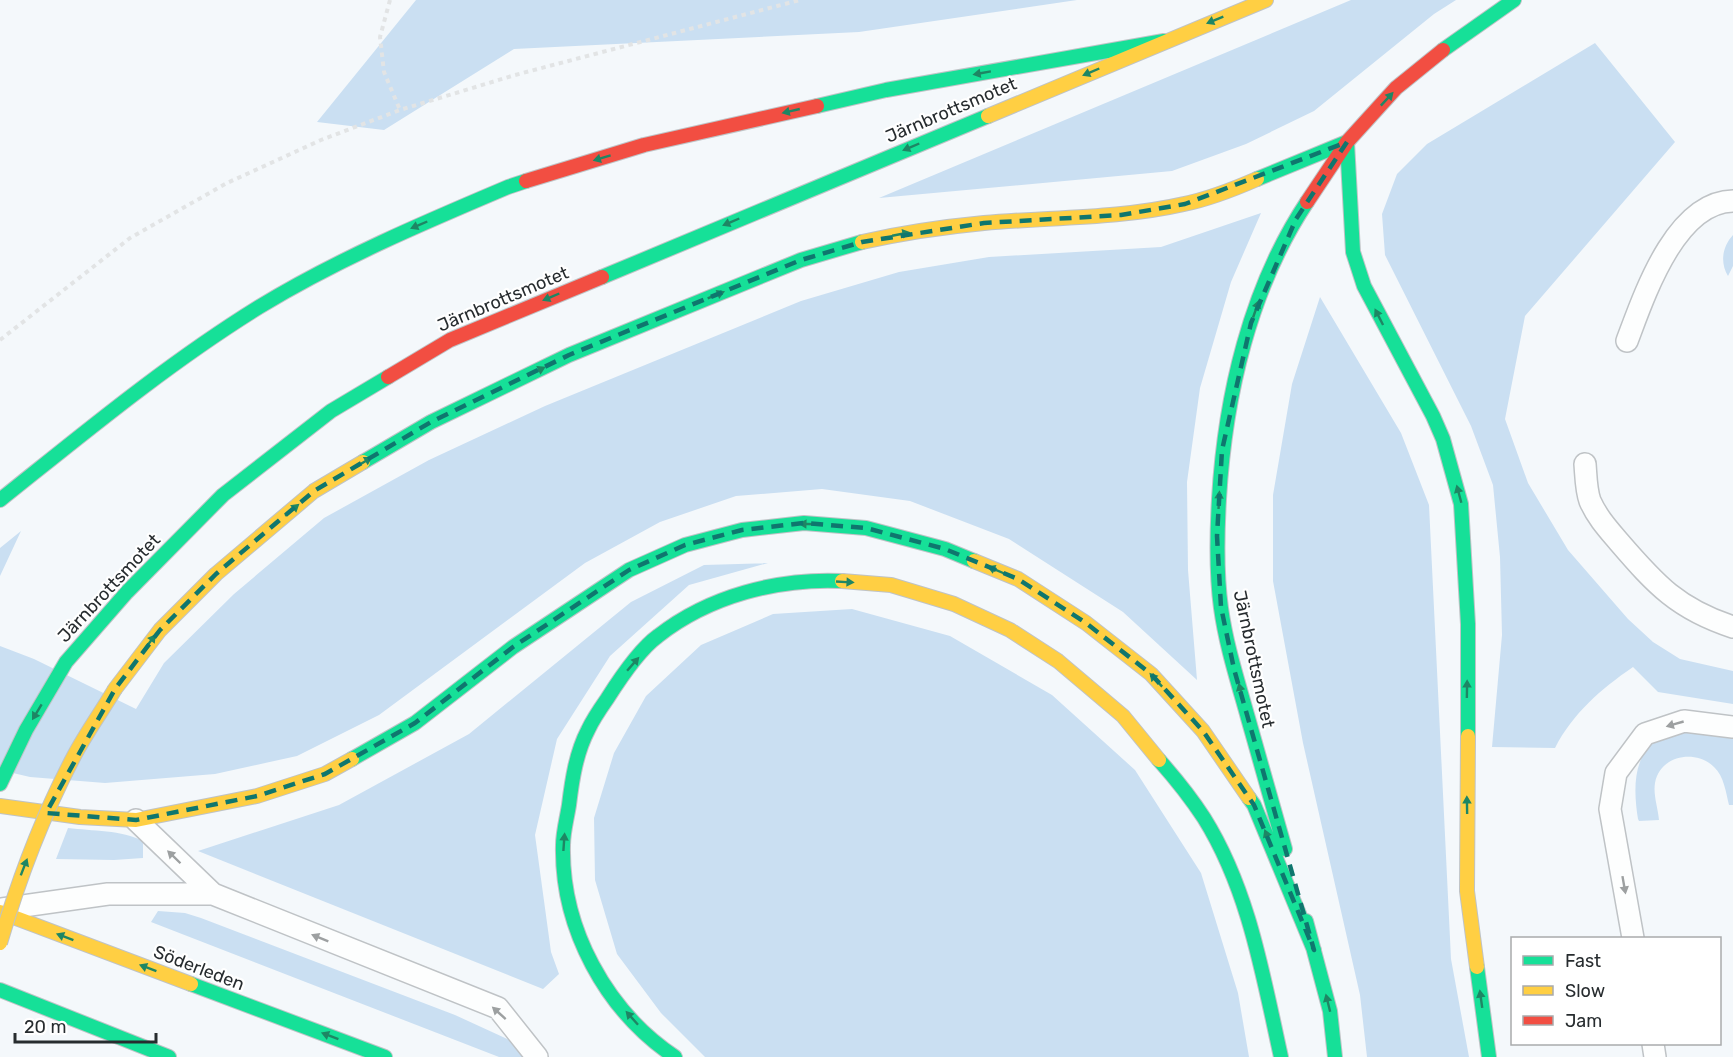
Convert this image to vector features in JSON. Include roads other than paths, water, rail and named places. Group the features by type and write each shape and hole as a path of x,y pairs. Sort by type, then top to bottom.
{"main road":[{"path":"0,500 157,376 260,308 372,245 508,188 644,145 886,90 1164,41 1266,0"},
{"name":"Järnbrottsmotet","path":"1335,1057 1330,1011 1234,669 1221,607 1217,536 1222,450 1233,387 1251,323 1267,278 1296,219 1347,142 1396,88 1460,37 1514,0"},
{"name":"Järnbrottsmotet","path":"0,784 26,730 66,662 127,592 223,495 331,411 450,340 1164,41"},
{"path":"0,943 10,904 40,826 75,754 115,689 160,630 216,574 314,491 431,422 569,355 801,260 862,242 907,232 984,223 1121,214 1185,204 1233,189 1347,142 1353,252 1364,286 1434,416 1443,439 1461,504 1468,624 1467,891 1489,1057"},
{"path":"0,806 80,817 136,820 257,796 325,774 415,723 513,647 629,570 685,545 742,530 804,523 866,528 945,549 1018,579 1086,623 1151,674 1203,731 1254,805 1314,950"},
{"path":"675,1057 654,1043 609,993 582,947 567,896 563,845 573,776 587,731 618,681 656,637 690,614 745,592 785,584 838,581 891,585 954,604 1001,626 1058,661 1123,716 1204,818 1234,878 1254,938 1281,1057"},
{"name":"Söderleden","path":"0,910 385,1057"},
{"path":"0,990 169,1057"}],"lane":[{"path":"1627,341 1650,279 1685,224 1702,209 1720,201 1733,201"},
{"path":"1585,464 1589,498 1598,517 1653,581 1684,606 1733,627"},
{"path":"1633,937 1610,809 1616,773 1645,734 1684,721 1733,727"},
{"path":"136,820 213,894"},
{"path":"0,910 108,894 213,894 498,1008 537,1057"}]}
